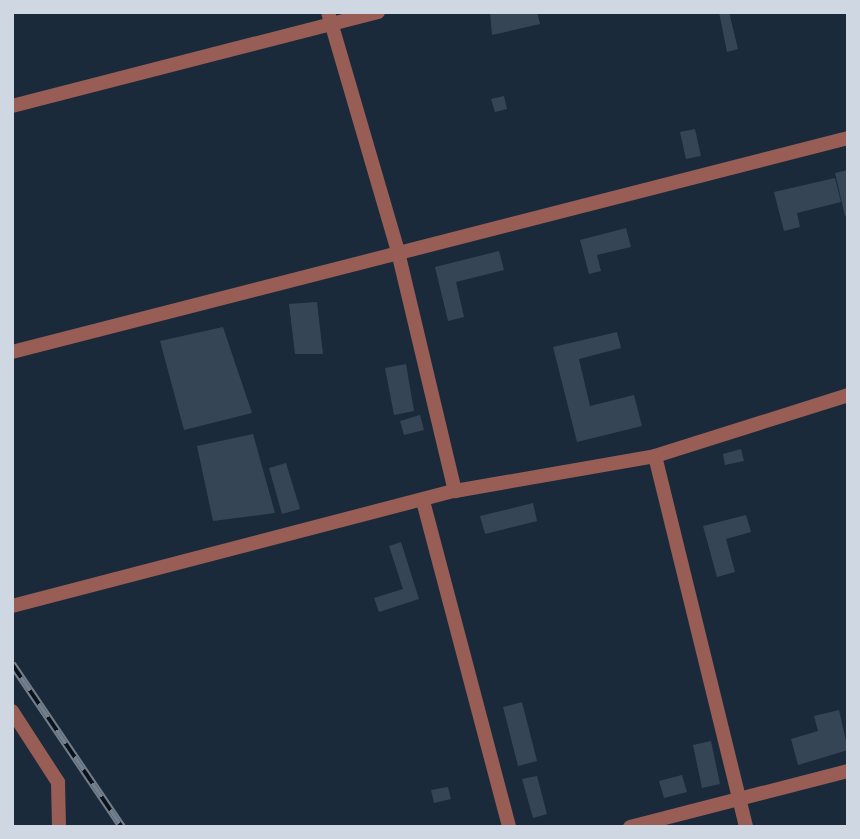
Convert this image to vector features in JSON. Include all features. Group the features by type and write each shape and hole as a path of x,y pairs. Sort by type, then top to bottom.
{"street":[{"path":"12,106 329,19 378,12"},
{"path":"329,19 398,252 454,491"},
{"path":"12,352 848,138"},
{"path":"12,606 454,491 655,456 848,395"},
{"path":"655,456 746,827"},
{"path":"423,501 509,827"},
{"path":"12,711 58,782 59,827"},
{"path":"630,827 848,771"}],"building":[{"path":"490,12 537,12 540,24 492,35"},
{"path":"719,12 729,12 738,49 727,52"},
{"path":"504,96 507,109 495,112 491,99"},
{"path":"695,129 701,156 686,159 680,132"},
{"path":"848,170 848,215 845,216 835,173"},
{"path":"835,178 841,202 797,213 800,227 784,231 774,192"},
{"path":"626,228 631,247 597,255 601,271 589,274 580,240"},
{"path":"499,251 504,270 456,282 464,317 448,321 435,267"},
{"path":"317,302 323,354 295,354 289,304"},
{"path":"223,327 252,413 184,430 160,341"},
{"path":"617,332 621,348 579,359 590,406 634,395 642,426 577,442 553,347"},
{"path":"406,364 414,411 394,415 385,368"},
{"path":"420,415 424,430 404,435 400,421"},
{"path":"253,434 275,513 213,521 197,446"},
{"path":"741,449 744,461 725,465 723,454"},
{"path":"286,463 300,509 282,514 269,468"},
{"path":"533,503 537,521 485,534 480,516"},
{"path":"746,515 751,532 726,539 735,572 717,577 703,526"},
{"path":"401,542 419,599 379,612 374,598 403,589 389,546"},
{"path":"522,702 537,761 518,766 503,707"},
{"path":"839,710 848,750 798,765 791,739 818,731 814,716"},
{"path":"711,741 720,784 702,788 693,745"},
{"path":"682,775 687,792 664,798 659,781"},
{"path":"537,776 547,814 533,818 522,779"},
{"path":"448,787 451,799 434,803 431,790"}],"railway":[{"path":"12,664 122,827"}]}
